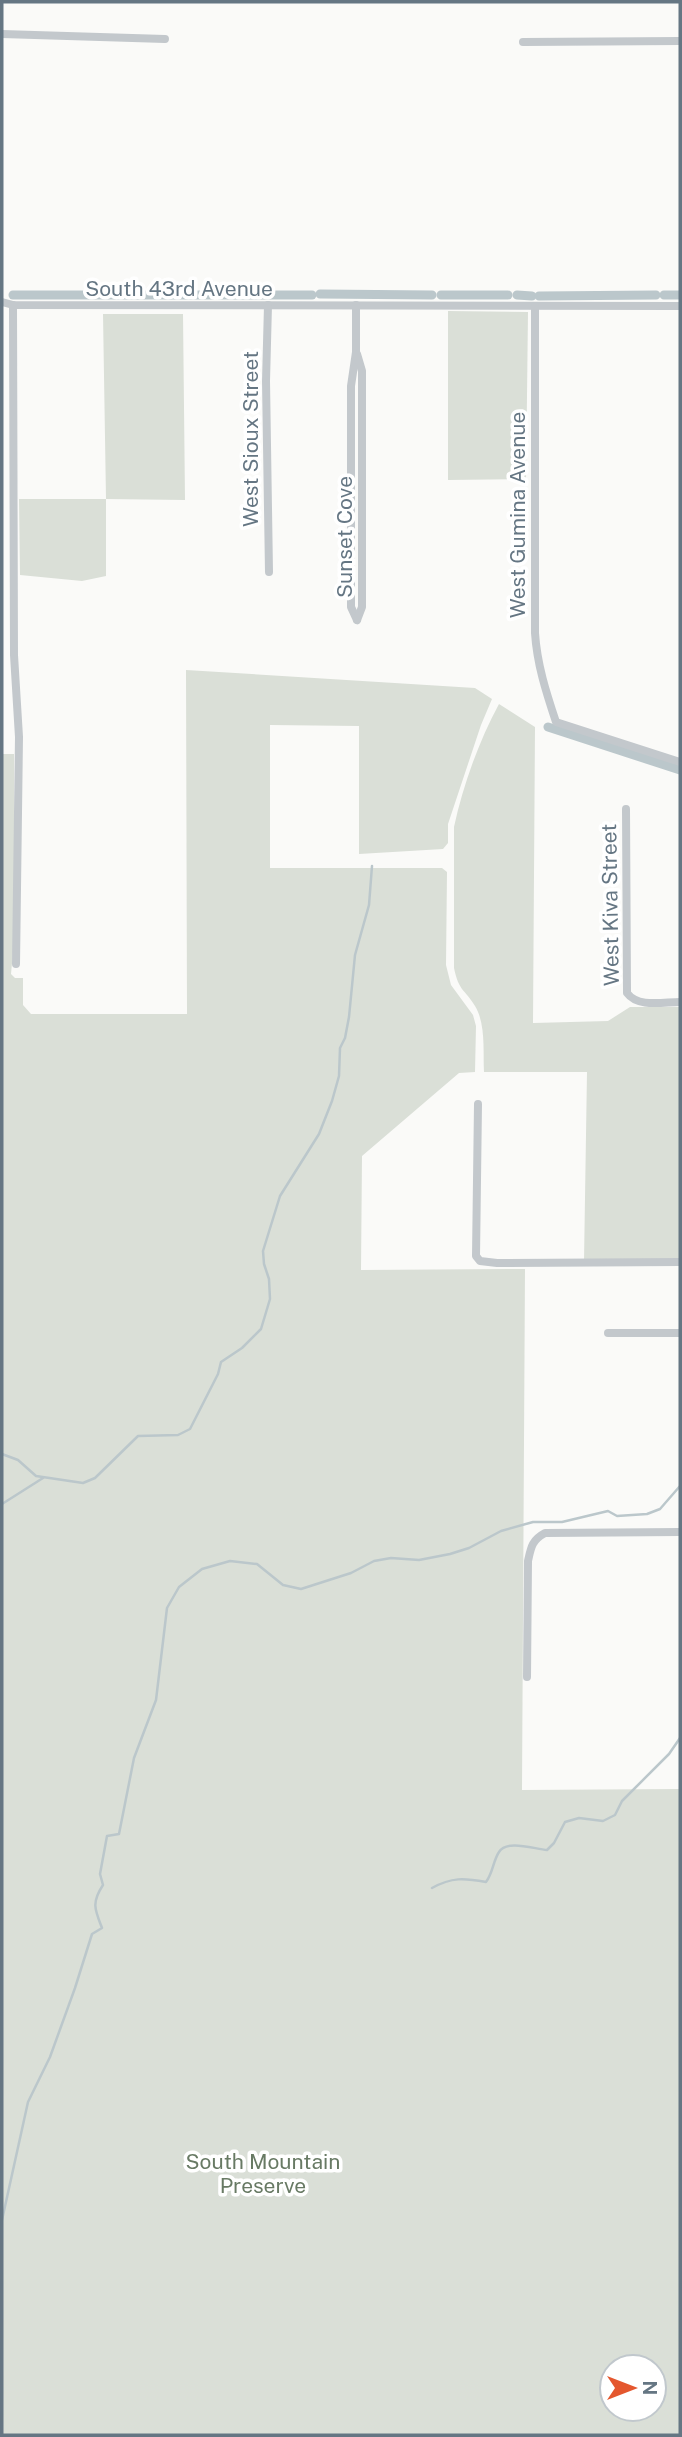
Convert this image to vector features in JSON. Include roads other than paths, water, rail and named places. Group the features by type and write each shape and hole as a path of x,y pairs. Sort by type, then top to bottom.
{"street":[{"path":"2,34 165,39"},
{"path":"523,42 680,41"},
{"name":"South 43rd Avenue","path":"2,302 13,305 680,306"},
{"path":"13,305 14,655 19,737 16,964"},
{"name":"West Sioux Street","path":"268,305 266,381 269,572"},
{"path":"356,305 356,352"},
{"name":"West Gumina Avenue","path":"535,306 536,660 556,722 680,762"},
{"name":"Sunset Cove","path":"356,352 362,371 362,607 357,620 351,607 351,386 356,352"},
{"name":"West Kiva Street","path":"626,808 626,993 632,1000 641,1002 680,1002"},
{"path":"478,1104 475,1256 480,1261 680,1262"},
{"path":"608,1333 680,1333"},
{"path":"527,1677 528,1561 535,1538 545,1533 680,1532"}],"waterway":[{"path":"320,294 432,295"},
{"path":"13,295 212,295"},
{"path":"220,295 312,295"},
{"path":"441,295 508,295"},
{"path":"517,295 532,296"},
{"path":"539,296 656,295"},
{"path":"664,295 680,295"},
{"path":"548,727 680,770"},
{"path":"2,1454 18,1460 36,1476 83,1483 95,1478 138,1436 178,1435 190,1429 218,1374 221,1362 242,1348 261,1329 270,1299 263,1251 280,1196 319,1134 339,1076 340,1048 349,1017 355,955 369,905 372,866"},
{"path":"2,1504 43,1478"},
{"path":"2,2220 28,2102 50,2057 92,1934 102,1928 96,1902 103,1885 100,1874 107,1836 119,1834 134,1758 156,1700 167,1608 179,1587 202,1569 230,1561 257,1564 283,1585 301,1589 351,1573 374,1561 391,1558 419,1560 450,1554 469,1548 501,1531 533,1522 562,1522 608,1511 617,1516 647,1514 660,1509 680,1486"},
{"path":"432,1888 458,1879 486,1882 503,1848 514,1845 547,1850 554,1843 565,1822 579,1818 603,1821 615,1815 622,1801 669,1754 680,1738"}],"park label":[{"name":"South Mountain Preserve","path":"263,2173"}]}
